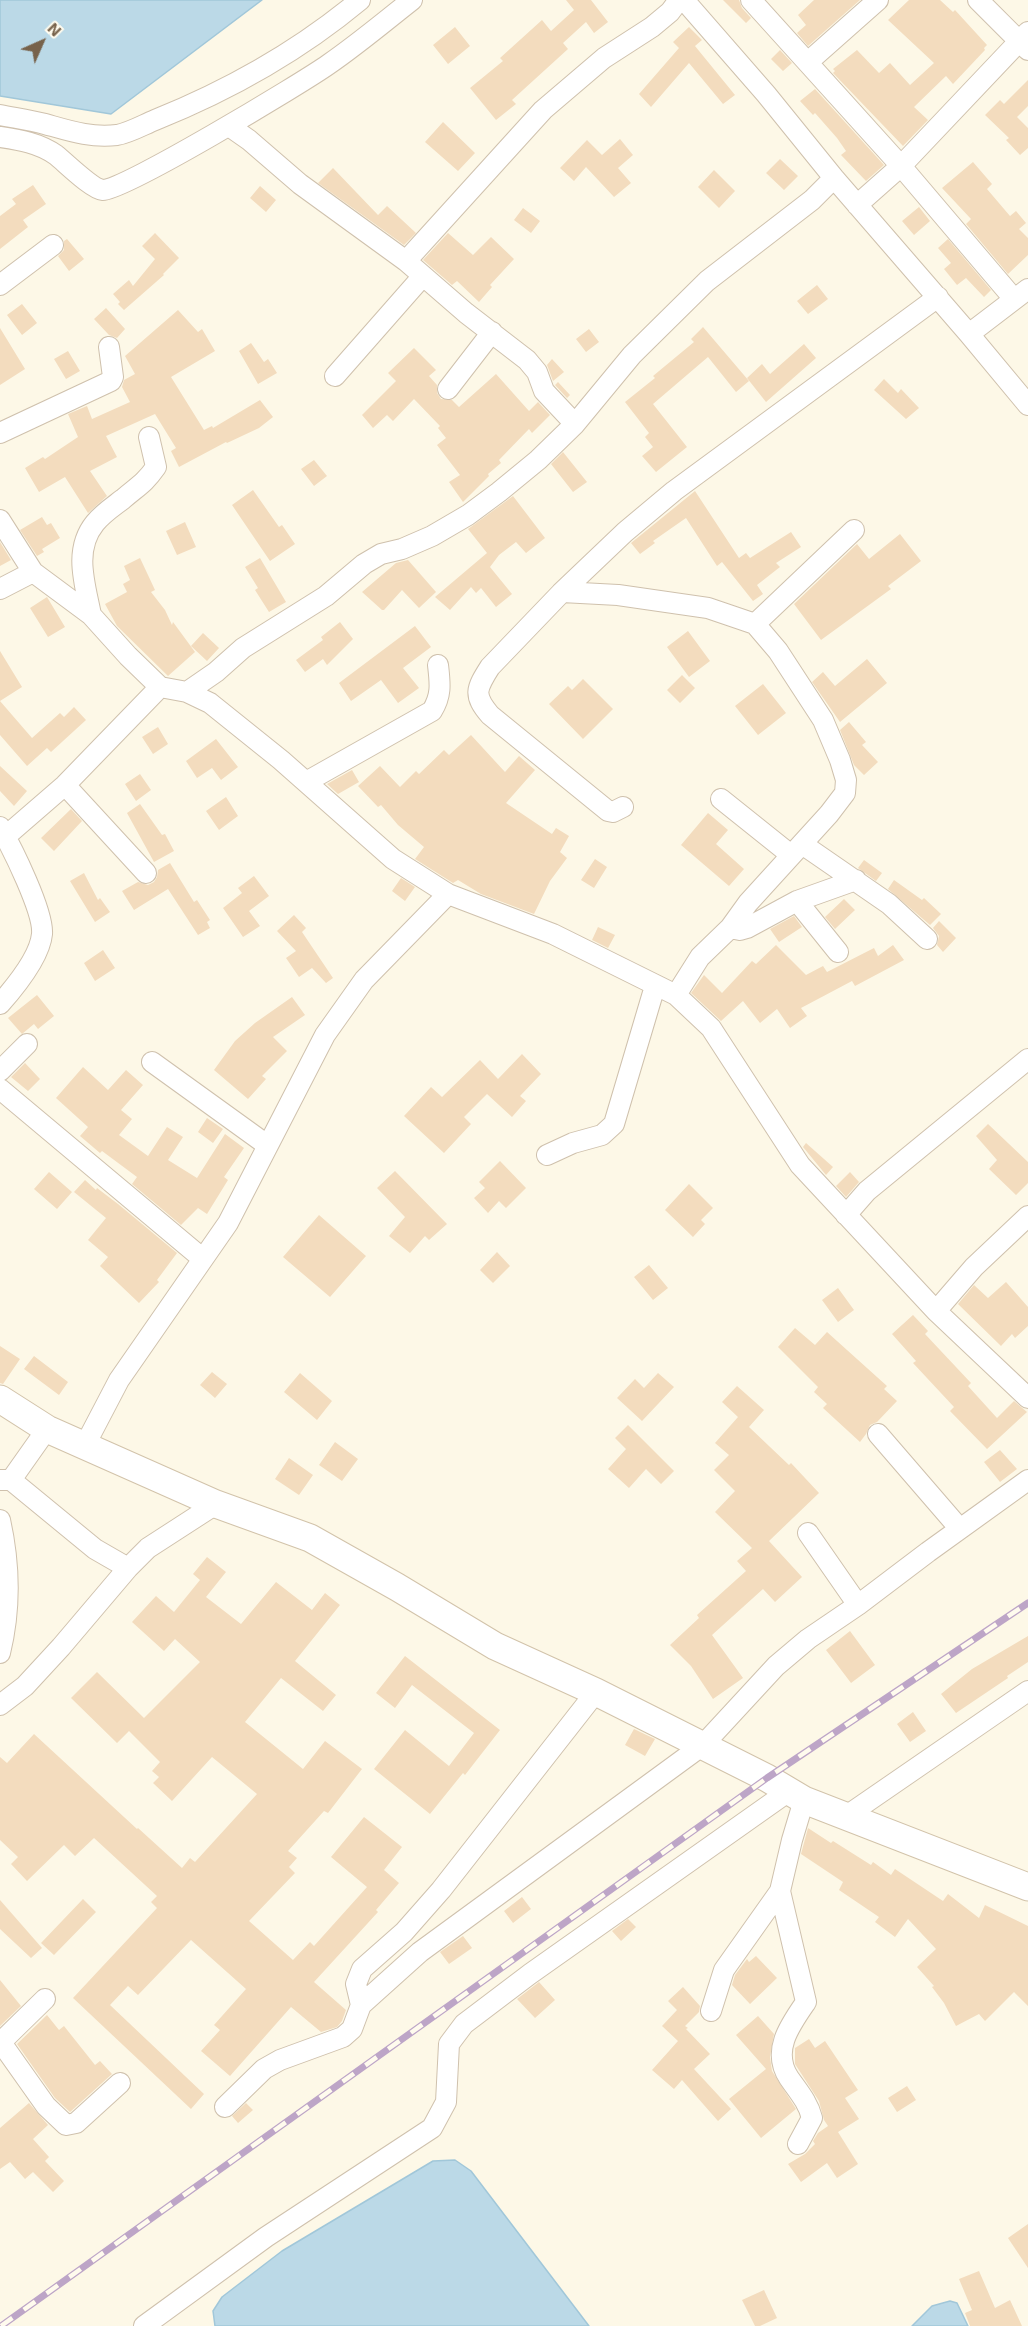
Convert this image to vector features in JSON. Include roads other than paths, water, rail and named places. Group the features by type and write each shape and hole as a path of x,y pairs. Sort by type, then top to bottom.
{"street":[{"path":"0,115 45,124 67,132 119,135 196,102 281,56 360,0"},
{"path":"0,137 22,140 42,148 102,190 128,181 229,126 327,66 411,0"},
{"path":"406,261 543,110 604,58 652,27 680,0"},
{"path":"684,0 1028,405"},
{"path":"751,0 901,166 1021,294 969,334"},
{"path":"808,62 878,0"},
{"path":"857,205 901,166 1025,41 978,0"},
{"path":"229,126 249,140 300,184 406,261 532,366 537,372 544,392 575,424"},
{"path":"187,692 216,672 243,648 326,596 364,564 381,554 414,545 468,515 538,460 575,424 632,355 707,281 812,200 834,178"},
{"path":"0,285 53,245"},
{"path":"335,376 422,276"},
{"path":"623,807 613,812 608,811 490,715 479,702 477,692 490,667 562,592 625,532 674,491 938,297"},
{"path":"448,389 492,332"},
{"path":"0,433 111,381 113,377 109,347"},
{"path":"91,615 82,574 86,536 96,521 145,483 156,467 149,436"},
{"path":"0,520 33,572 91,615 160,687 187,692 210,703 393,859 448,894 553,934 676,995 711,1028 800,1165 936,1311 1028,1398"},
{"path":"755,624 854,530"},
{"path":"0,589 33,572"},
{"path":"562,592 618,595 708,608 755,624 778,651 823,720 846,780 845,793 748,903 730,928 700,957 676,995"},
{"path":"306,783 432,711 439,699 441,689 438,665"},
{"path":"0,1004 38,950 42,933 36,908 3,832 65,785 160,687"},
{"path":"65,785 146,873"},
{"path":"721,799 797,850 856,880 889,904 927,939"},
{"path":"730,928 740,930 747,928 797,901 856,880"},
{"path":"85,1445 119,1380 228,1223 325,1035 364,980 448,894"},
{"path":"797,901 838,952"},
{"path":"547,1155 573,1143 602,1135 614,1124 655,986"},
{"path":"0,1071 27,1044"},
{"path":"846,1215 867,1191 1028,1059"},
{"path":"152,1062 267,1145"},
{"path":"0,1089 203,1259"},
{"path":"936,1311 974,1267 1028,1216"},
{"path":"0,1399 47,1429 216,1504 310,1538 495,1646 596,1692 703,1745 767,1778 796,1796 1028,1887"},
{"path":"47,1429 5,1480 95,1549 128,1568"},
{"path":"878,1434 960,1529"},
{"path":"225,2107 264,2069 280,2060 342,2037 352,2029 361,2005 420,1952 703,1745 776,1666 808,1639 1028,1480"},
{"path":"0,1706 25,1686 54,1655 128,1568 156,1542 216,1504"},
{"path":"0,1520 6,1550 9,1586 5,1633 0,1653"},
{"path":"808,1533 858,1605"},
{"path":"845,1817 1028,1691"},
{"path":"361,2005 357,1984 362,1970 404,1932 441,1890 596,1692"},
{"path":"711,2011 724,1970 780,1891 792,1840 796,1796"},
{"path":"144,2326 166,2320 266,2237 432,2128 446,2102 449,2044 465,2024 530,1974 796,1796"},
{"path":"780,1891 806,2002 792,2022 782,2046 781,2063 809,2107 812,2118 798,2144"},
{"path":"45,1999 0,2041 46,2106 62,2123 66,2125 76,2123 120,2083"}],"water":[{"path":"0,0 262,0 111,114 0,96"},
{"path":"455,2160 471,2171 589,2326 215,2326 213,2311 222,2297 282,2251 433,2161"},
{"path":"950,2301 957,2303 968,2326 912,2326 932,2306"}],"railway":[{"path":"1,2326 767,1778 1028,1603"}]}
